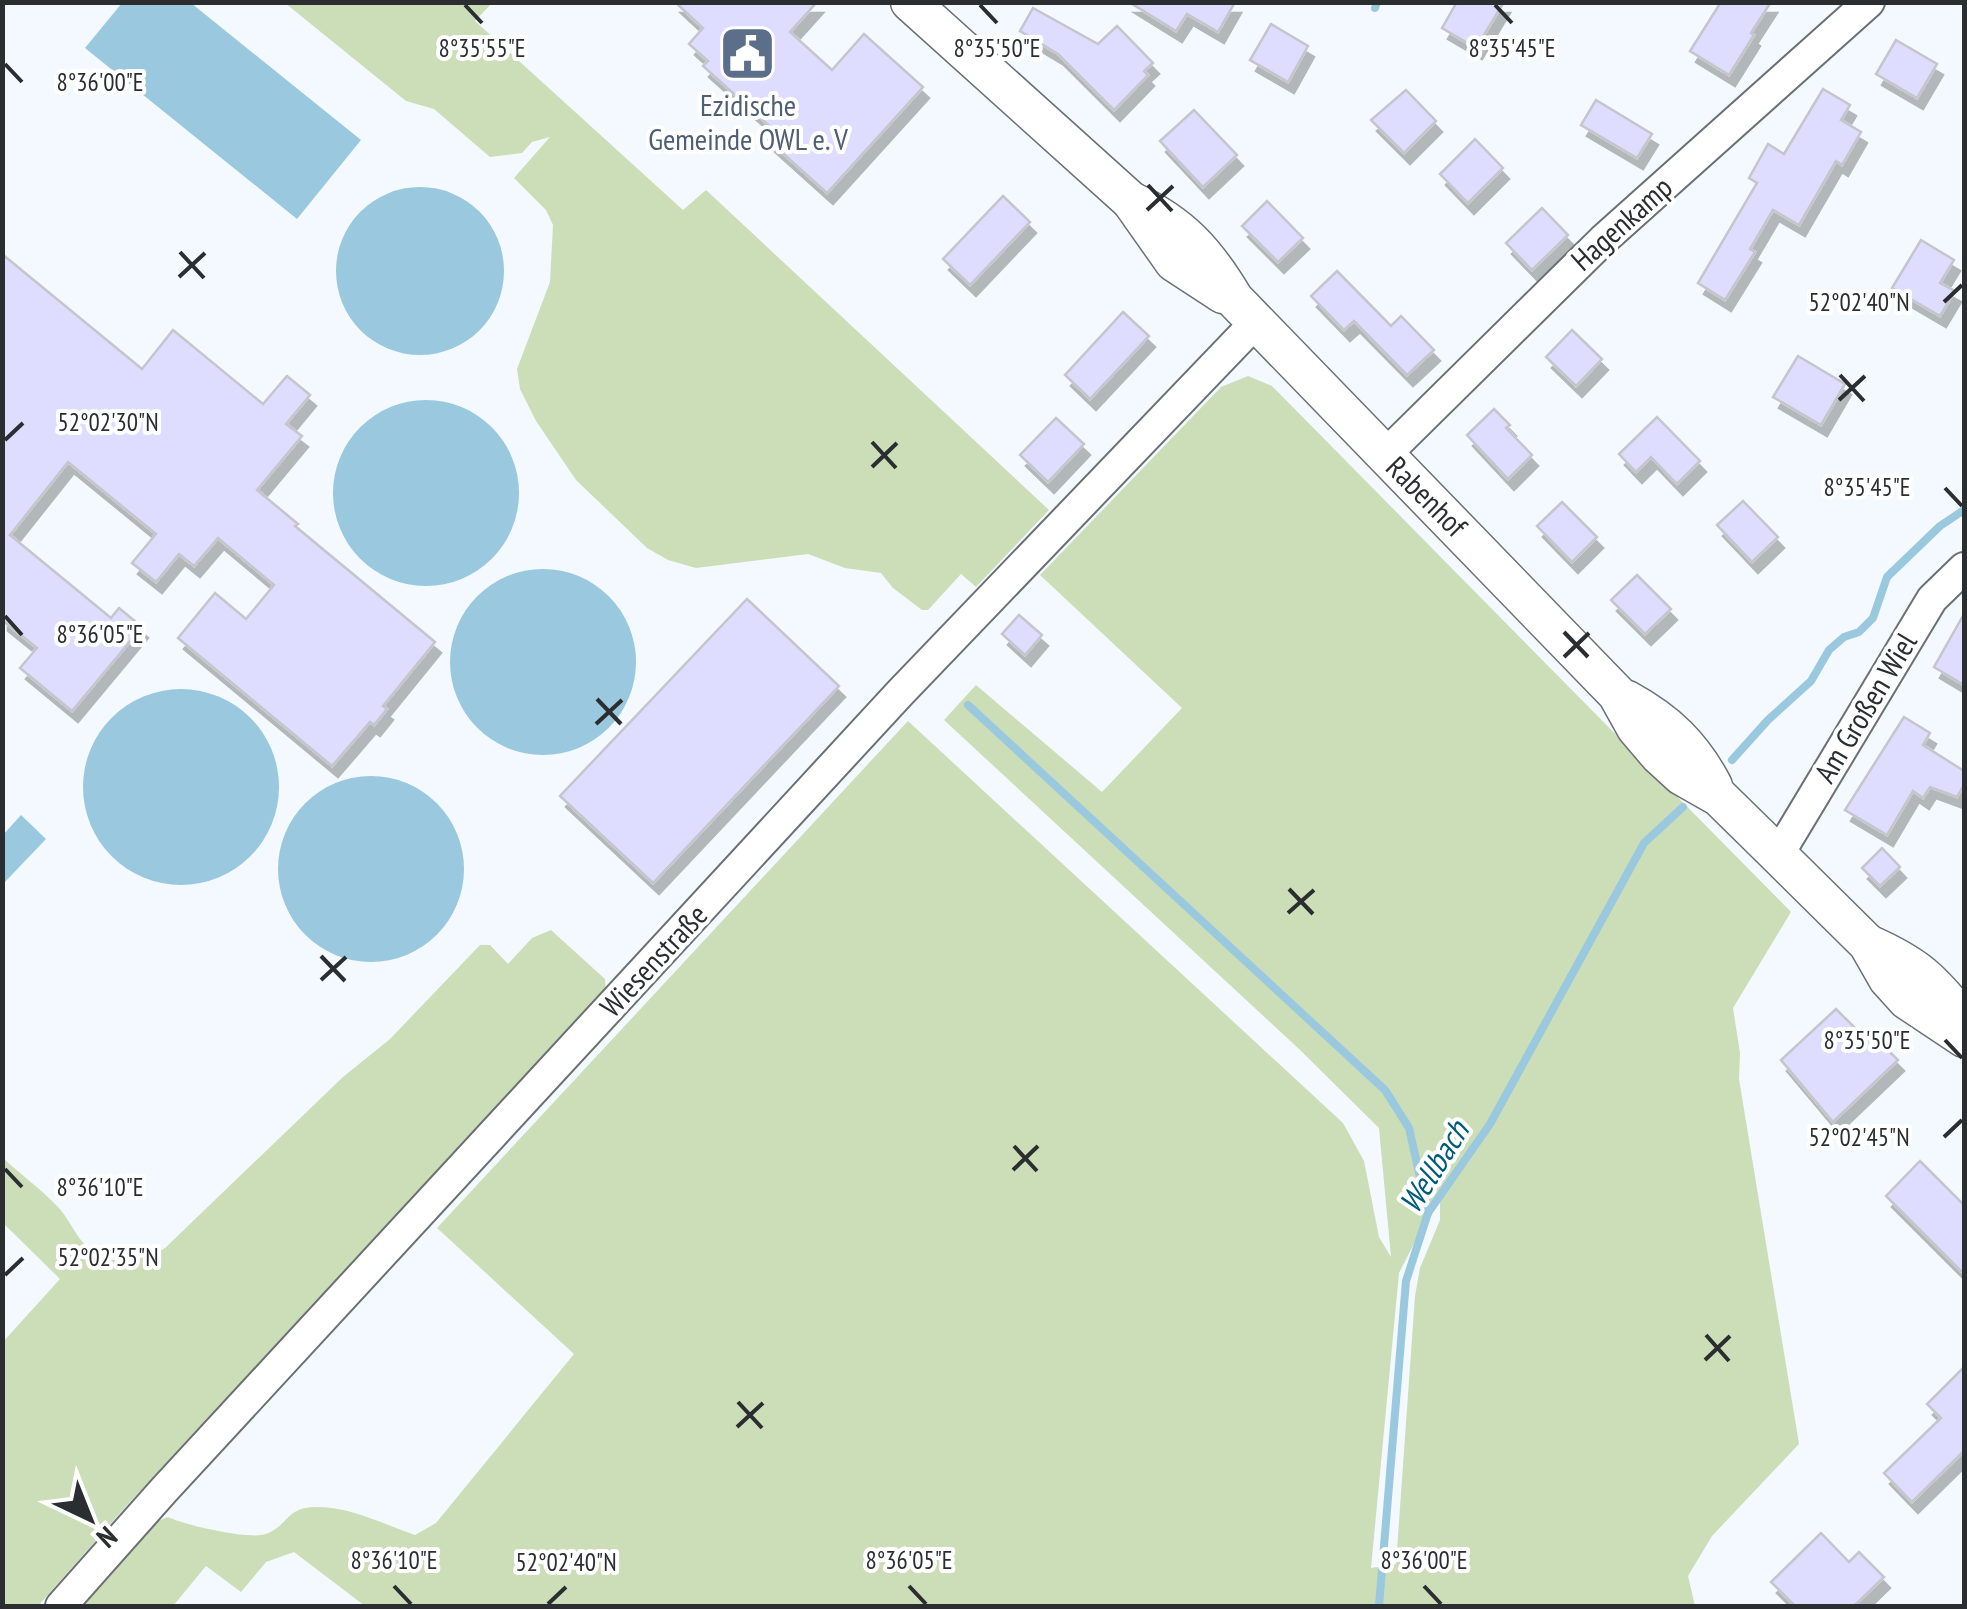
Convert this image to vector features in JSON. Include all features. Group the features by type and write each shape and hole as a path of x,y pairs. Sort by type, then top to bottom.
{"street":[{"name":"Rabenhof","path":"910,2 1131,202 1160,214 1192,239 1245,311 1617,694 1636,728 1658,755 1682,776 1720,797 1868,944 1888,979 1907,1000 1964,1038"},
{"name":"Hagenkamp","path":"1385,455 1603,240 1869,2"},
{"name":"Wiesenstraße","path":"61,1606 900,693 1245,311"},
{"name":"Am Großen Wiel","path":"1778,855 1932,599 1964,568"},
{"name":"Rabenhof","path":"1868,944 1905,960 1927,977 1964,1021"}],"green space":[{"path":"285,3 492,3 475,21 683,210 706,190 1049,510 976,587 961,574 928,610 922,610 893,588 881,573 845,568 808,554 696,568 668,560 647,548 576,480 536,421 520,389 517,369 550,282 553,225 546,210 514,178 550,137 532,142 522,153 490,157 434,109 406,101"},
{"path":"1248,376 1272,386 1791,912 1733,1008 1740,1053 1739,1079 1799,1444 1712,1536 1688,1576 1695,1606 365,1606 294,1552 266,1562 241,1592 206,1566 173,1606 83,1606 158,1521 168,1517 245,1535 266,1534 294,1513 308,1508 343,1510 415,1535 436,1523 574,1354 437,1228 908,721 1343,1123 1364,1161 1379,1237 1391,1257 1379,1128 944,720 976,685 1102,792 1182,708 1040,575 1221,387","holes":["1440,1193 1440,1220 1420,1268 1415,1296 1396,1564 1371,1568 1399,1273"]},
{"path":"551,930 605,979 606,995 128,1504 38,1606 3,1606 2,1343 60,1279 3,1223 3,1158 51,1200 89,1249 121,1261 143,1258 165,1248 343,1077 390,1039 480,945 490,945 508,964 532,938"}],"water":[{"path":"122,3 191,3 361,140 297,219 85,48"},
{"path":"420,187 452,193 479,212 498,239 504,271 498,303 479,330 452,349 420,355 388,349 361,330 342,303 336,271 342,239 361,212 388,193"},
{"path":"426,400 462,407 492,427 512,457 519,493 512,529 492,559 462,579 426,586 390,579 360,559 340,529 333,493 340,457 360,427 390,407"},
{"path":"543,569 579,576 609,596 629,626 636,662 629,698 609,728 579,748 543,755 507,748 477,728 457,698 450,662 457,626 477,596 507,576"},
{"path":"181,689 219,696 250,718 272,749 279,787 272,825 250,856 219,878 181,885 143,878 112,856 90,825 83,787 90,749 112,718 143,696"},
{"path":"371,776 406,783 436,804 457,834 464,869 457,904 436,934 406,955 371,962 336,955 306,934 285,904 278,869 285,834 306,804 336,783"},
{"path":"21,815 46,839 3,884 3,835"}],"building":[{"path":"675,2 817,2 790,32 832,70 864,34 923,87 827,193 768,140 776,132 703,66 708,61 689,44 703,28"},
{"path":"1129,2 1235,2 1218,32 1187,14 1176,31"},
{"path":"1457,2 1504,2 1476,48 1442,28"},
{"path":"1721,2 1771,2 1729,75 1690,51"},
{"path":"1033,8 1098,44 1117,26 1153,63 1144,71 1148,75 1114,110 1058,54 1020,31"},
{"path":"1271,24 1308,46 1288,82 1250,60"},
{"path":"1896,40 1937,64 1917,98 1876,74"},
{"path":"1823,89 1850,105 1841,120 1861,132 1842,165 1836,161 1799,225 1773,210 1750,249 1755,252 1725,300 1698,283 1757,183 1749,178 1768,144 1784,154"},
{"path":"1406,90 1436,121 1404,153 1371,120"},
{"path":"1596,100 1652,134 1637,158 1581,125"},
{"path":"1194,110 1237,155 1203,187 1160,141"},
{"path":"1475,139 1503,168 1468,203 1440,174"},
{"path":"1003,196 1030,222 970,285 943,259"},
{"path":"1267,201 1303,238 1278,262 1242,226"},
{"path":"1542,208 1568,235 1532,270 1506,243"},
{"path":"1921,240 1954,260 1940,283 1955,291 1940,316 1892,288"},
{"path":"2,254 142,369 173,330 263,404 287,376 310,395 286,424 302,436 257,490 435,642 383,706 387,709 374,725 370,722 332,766 178,638 215,593 246,619 274,585 218,538 194,566 179,554 156,582 132,563 156,534 68,462 10,535 111,618 119,608 142,627 72,711 20,668 37,648 2,620"},
{"path":"1337,271 1391,326 1401,316 1434,350 1407,375 1354,321 1344,330 1311,296"},
{"path":"1123,312 1149,336 1090,399 1065,375"},
{"path":"1572,330 1602,359 1576,386 1546,357"},
{"path":"1798,356 1845,384 1821,425 1773,397"},
{"path":"1494,409 1532,455 1508,479 1467,435"},
{"path":"1657,417 1700,461 1677,484 1651,457 1636,472 1619,454"},
{"path":"1056,418 1084,444 1048,482 1020,455"},
{"path":"1743,501 1778,537 1752,562 1717,525"},
{"path":"1562,502 1597,537 1572,562 1537,526"},
{"path":"1637,575 1671,609 1645,634 1611,600"},
{"path":"747,599 839,686 653,883 560,796"},
{"path":"1964,614 1964,685 1934,667"},
{"path":"1019,615 1042,635 1025,655 1002,634"},
{"path":"1904,717 1930,733 1923,745 1964,771 1964,785 1957,797 1930,787 1923,798 1913,791 1887,835 1845,810"},
{"path":"1882,848 1900,867 1880,886 1862,868"},
{"path":"1836,1009 1865,1038 1868,1036 1879,1047 1882,1044 1898,1060 1833,1122 1781,1060"},
{"path":"1920,1161 1964,1205 1964,1274 1886,1196"},
{"path":"1964,1367 1964,1451 1912,1502 1884,1473 1941,1418 1927,1404"},
{"path":"1821,1533 1849,1562 1859,1552 1884,1577 1854,1606 1795,1606 1771,1582"}],"waterway":[{"path":"1375,8 1377,2"},
{"name":"Wellbach","path":"1732,760 1811,681 1829,650 1844,637 1859,632 1873,618 1887,577 1940,526 1964,510"},
{"path":"968,705 1385,1090 1409,1128 1428,1213"},
{"name":"Wellbach","path":"1379,1606 1406,1281 1428,1213 1490,1124 1644,843 1683,807"}],"place":[{"name":"Ezidische Gemeinde OWL e. V","path":"748,53"}]}
